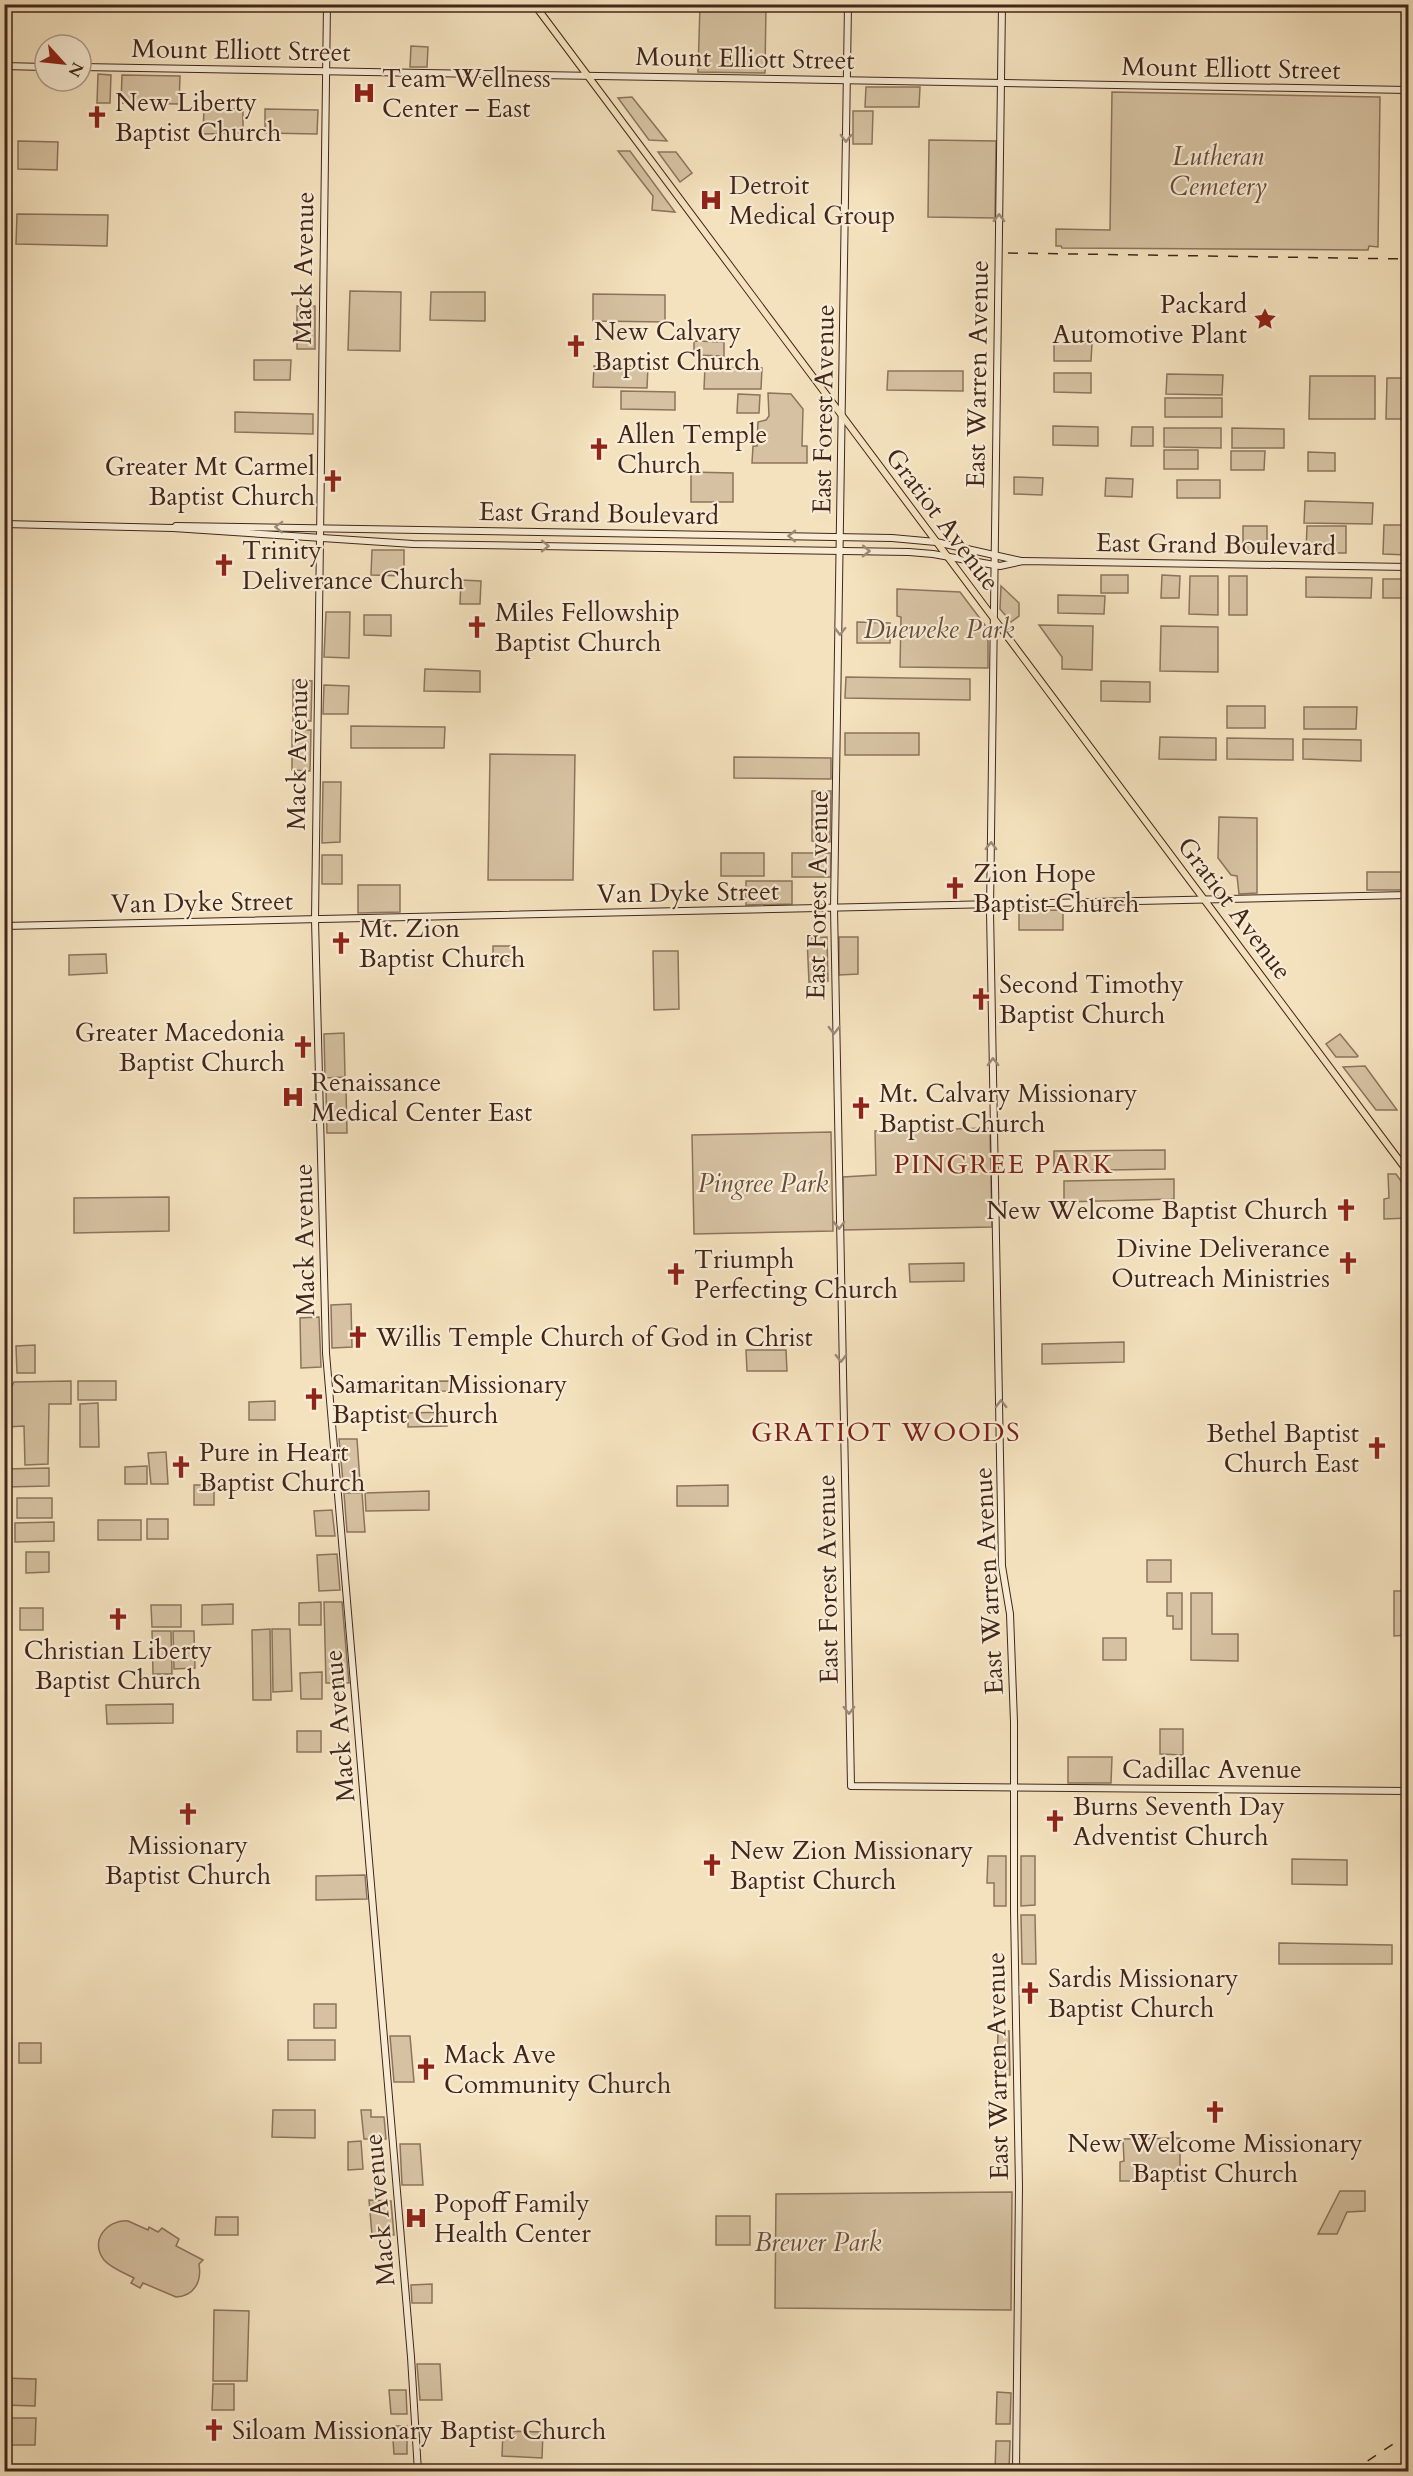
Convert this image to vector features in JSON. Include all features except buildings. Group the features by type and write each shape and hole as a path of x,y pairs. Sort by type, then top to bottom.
{"main road":[{"name":"Mack Avenue","path":"327,4 315,920 327,1371 406,2302 418,2472"},
{"name":"Gratiot Avenue","path":"534,4 1408,1172"},
{"name":"East Forest Avenue","path":"848,4 834,908 851,1786"},
{"name":"East Warren Avenue","path":"1002,4 990,905 1002,1566 1013,1664 1014,1910 1019,2186 1016,2472"},
{"path":"4,66 33,67"},
{"name":"Mount Elliott Street","path":"93,67 1408,90"},
{"name":"East Grand Boulevard","path":"4,524 173,528 413,544 915,552 994,566 1023,561 1408,567"},
{"name":"East Grand Boulevard","path":"173,528 183,525 918,539 994,553 1023,561"},
{"path":"410,530 407,537 413,544"},
{"path":"818,551 822,543 820,536"},
{"path":"890,552 888,545 892,538"},
{"path":"915,552 919,546 918,539"},
{"path":"976,563 982,557 978,550"},
{"name":"Van Dyke Street","path":"4,926 1408,896"},
{"name":"Cadillac Avenue","path":"851,1786 1408,1791"}],"green space":[{"path":"700,5 766,5 765,73 698,72"},
{"path":"411,46 428,47 427,67 410,67"},
{"path":"98,74 111,75 110,103 97,103"},
{"path":"122,75 180,76 179,104 121,103"},
{"path":"866,87 920,87 919,107 865,107"},
{"name":"Lutheran Cemetery","path":"1112,92 1380,97 1378,247 1369,246 1368,250 1062,248 1056,246 1056,229 1110,230"},
{"path":"632,97 667,141 649,140 618,98"},
{"path":"204,108 243,109 243,133 203,134"},
{"path":"265,109 318,110 317,134 265,133"},
{"path":"853,111 873,111 872,144 853,144"},
{"path":"929,140 996,141 995,218 928,217"},
{"path":"18,141 58,142 57,170 18,169"},
{"path":"618,151 630,151 675,212 652,210 653,196"},
{"path":"658,152 676,152 692,173 680,182"},
{"path":"17,214 108,215 107,246 16,244"},
{"path":"350,291 401,292 400,351 348,350"},
{"path":"431,292 485,292 485,321 430,320"},
{"path":"593,294 665,295 665,322 593,321"},
{"path":"297,306 315,306 315,349 297,349"},
{"path":"694,341 724,342 724,356 694,355"},
{"path":"1054,343 1092,343 1091,361 1054,361"},
{"path":"254,360 291,360 290,380 254,380"},
{"path":"594,366 648,366 647,388 593,387"},
{"path":"705,367 762,368 761,389 704,389"},
{"path":"888,371 963,371 963,391 887,390"},
{"path":"1054,373 1091,373 1091,393 1054,392"},
{"path":"1167,374 1223,375 1222,395 1166,394"},
{"path":"1310,376 1375,376 1375,419 1309,419"},
{"path":"1387,378 1408,378 1408,419 1386,419"},
{"path":"621,391 675,392 675,410 621,409"},
{"path":"768,393 791,394 803,409 802,446 807,446 807,463 752,463 753,446 757,446 758,422 766,420 769,416"},
{"path":"738,394 760,395 759,413 737,413"},
{"path":"1165,398 1222,398 1222,417 1165,417"},
{"path":"235,412 313,414 313,434 235,432"},
{"path":"1053,426 1098,427 1098,446 1053,445"},
{"path":"1132,427 1153,427 1153,446 1131,446"},
{"path":"1164,428 1221,428 1221,448 1164,447"},
{"path":"1232,428 1284,429 1284,448 1232,448"},
{"path":"1164,450 1198,450 1198,469 1164,469"},
{"path":"1231,451 1265,451 1264,470 1231,470"},
{"path":"1308,452 1335,453 1335,471 1308,471"},
{"path":"691,472 733,473 733,502 691,502"},
{"path":"1014,477 1043,478 1042,495 1014,494"},
{"path":"1106,478 1133,479 1132,497 1105,496"},
{"path":"1177,480 1220,480 1220,498 1177,498"},
{"path":"1305,501 1373,503 1372,524 1304,523"},
{"path":"1384,525 1408,525 1408,555 1383,554"},
{"path":"1243,526 1267,526 1267,552 1243,552"},
{"path":"1307,526 1346,526 1346,553 1306,553"},
{"path":"372,550 404,550 404,576 371,575"},
{"path":"1101,575 1128,575 1128,593 1101,593"},
{"path":"1162,575 1180,576 1179,598 1161,598"},
{"path":"1190,576 1218,576 1218,615 1189,614"},
{"path":"1229,576 1247,576 1247,615 1229,615"},
{"path":"1306,577 1372,578 1371,598 1306,597"},
{"path":"1383,579 1408,579 1408,598 1383,598"},
{"path":"461,580 481,581 480,604 460,604"},
{"path":"1001,586 1019,603 1019,616 1011,622 1000,609"},
{"name":"Dueweke Park","path":"897,589 960,592 988,629 988,668 900,667 901,617 897,616"},
{"path":"1058,595 1105,596 1104,614 1058,613"},
{"path":"326,612 350,612 349,658 324,657"},
{"path":"364,615 391,615 391,636 364,635"},
{"path":"857,622 890,623 890,643 857,643"},
{"path":"1039,625 1093,626 1092,670 1062,669 1062,657"},
{"path":"1161,626 1218,627 1218,672 1160,671"},
{"path":"425,669 480,671 480,692 424,691"},
{"path":"846,677 970,679 970,700 845,698"},
{"path":"293,680 312,681 311,721 293,721"},
{"path":"1101,681 1150,682 1150,702 1101,701"},
{"path":"324,685 349,686 348,714 323,714"},
{"path":"1227,706 1265,706 1265,728 1227,728"},
{"path":"1304,707 1357,707 1356,729 1304,729"},
{"path":"351,726 445,727 444,748 351,748"},
{"path":"292,730 311,730 310,771 292,770"},
{"path":"845,733 919,733 919,755 845,755"},
{"path":"1160,737 1216,738 1216,760 1159,759"},
{"path":"1227,738 1293,739 1293,760 1227,759"},
{"path":"1303,739 1361,740 1361,761 1303,759"},
{"path":"490,754 575,755 573,880 488,880"},
{"path":"734,757 831,758 831,779 734,778"},
{"path":"323,782 341,782 340,842 322,843"},
{"path":"812,791 831,791 830,842 812,841"},
{"path":"1219,817 1257,818 1257,893 1239,894 1237,876 1231,875 1218,858"},
{"path":"721,853 764,853 764,876 721,876"},
{"path":"792,853 831,853 831,877 792,877"},
{"path":"322,855 342,855 342,884 322,884"},
{"path":"1367,872 1401,872 1401,890 1367,890"},
{"path":"746,881 792,881 792,904 746,905"},
{"path":"358,885 400,885 400,912 358,913"},
{"path":"1063,910 1063,930 1019,930 1019,911"},
{"path":"827,937 828,981 809,982 807,938"},
{"path":"839,937 858,937 858,974 839,975"},
{"path":"493,946 513,946 513,965 493,966"},
{"path":"653,951 678,951 679,1009 654,1010"},
{"path":"106,954 107,973 69,975 69,955"},
{"path":"344,1033 345,1077 325,1078 324,1034"},
{"path":"1340,1034 1357,1057 1336,1057 1326,1044"},
{"path":"1365,1066 1397,1110 1376,1110 1343,1067"},
{"path":"326,1089 346,1089 347,1133 327,1133"},
{"name":"Pingree Park","path":"990,1128 992,1227 843,1230 843,1177 876,1175 875,1131"},
{"name":"Pingree Park","path":"831,1132 833,1231 694,1234 692,1135"},
{"path":"1165,1150 1165,1169 1054,1171 1054,1151"},
{"path":"1388,1174 1396,1174 1408,1191 1408,1218 1384,1219 1384,1199 1389,1198"},
{"path":"1174,1179 1174,1199 1064,1202 1064,1181"},
{"path":"169,1197 169,1231 74,1233 74,1198"},
{"path":"964,1263 964,1281 910,1282 909,1264"},
{"path":"351,1304 352,1347 332,1348 331,1305"},
{"path":"319,1317 321,1367 301,1368 300,1318"},
{"path":"1124,1342 1124,1362 1042,1364 1042,1344"},
{"path":"35,1345 35,1373 17,1373 16,1346"},
{"path":"746,1350 786,1350 787,1371 747,1371"},
{"path":"71,1381 71,1404 49,1404 48,1464 25,1465 24,1426 5,1427 5,1400 14,1382"},
{"path":"78,1381 116,1381 116,1400 78,1400"},
{"path":"451,1381 451,1391 356,1392 356,1382"},
{"path":"275,1401 275,1420 249,1420 249,1402"},
{"path":"98,1403 99,1447 80,1447 80,1404"},
{"path":"447,1412 447,1426 408,1427 408,1413"},
{"path":"339,1439 357,1439 360,1482 343,1482"},
{"path":"166,1452 168,1484 151,1484 148,1453"},
{"path":"147,1466 147,1484 125,1484 125,1467"},
{"path":"49,1468 49,1486 5,1487 5,1469"},
{"path":"194,1485 214,1485 214,1505 194,1505"},
{"path":"728,1485 728,1506 677,1506 677,1486"},
{"path":"429,1491 429,1510 366,1511 365,1493"},
{"path":"344,1493 362,1493 365,1532 347,1532"},
{"path":"17,1498 52,1498 52,1518 17,1518"},
{"path":"332,1510 335,1536 316,1536 314,1511"},
{"path":"147,1519 168,1519 168,1539 147,1539"},
{"path":"98,1520 141,1520 141,1540 98,1540"},
{"path":"54,1522 54,1541 15,1542 15,1523"},
{"path":"26,1552 49,1552 49,1572 26,1573"},
{"path":"337,1554 340,1590 319,1591 317,1555"},
{"path":"1147,1560 1171,1560 1171,1582 1147,1582"},
{"path":"1394,1591 1408,1591 1408,1635 1394,1636"},
{"path":"1167,1593 1182,1593 1182,1629 1173,1629 1173,1616 1167,1616"},
{"path":"1191,1593 1212,1593 1212,1634 1238,1634 1238,1661 1191,1660"},
{"path":"321,1602 321,1625 299,1625 299,1603"},
{"path":"324,1602 342,1602 349,1683 326,1683"},
{"path":"233,1604 233,1624 202,1625 202,1605"},
{"path":"151,1605 181,1605 181,1627 152,1627"},
{"path":"20,1608 43,1608 43,1630 20,1630"},
{"path":"270,1629 271,1700 253,1700 252,1630"},
{"path":"272,1629 290,1629 292,1691 273,1692"},
{"path":"152,1631 171,1631 172,1674 153,1674"},
{"path":"173,1631 194,1631 195,1668 174,1669"},
{"path":"1103,1638 1126,1638 1126,1660 1103,1660"},
{"path":"322,1672 322,1699 301,1699 300,1673"},
{"path":"173,1704 173,1723 107,1724 106,1705"},
{"path":"1160,1729 1183,1729 1183,1755 1160,1754"},
{"path":"297,1731 321,1731 321,1752 297,1752"},
{"path":"1068,1757 1112,1757 1111,1783 1068,1783"},
{"path":"988,1856 1006,1856 1006,1906 994,1906 994,1883 987,1883"},
{"path":"1021,1856 1035,1856 1035,1905 1021,1906"},
{"path":"1292,1859 1347,1860 1347,1885 1292,1884"},
{"path":"365,1875 367,1899 316,1900 316,1876"},
{"path":"1021,1915 1035,1915 1036,1964 1022,1964"},
{"path":"1279,1943 1392,1945 1392,1964 1279,1964"},
{"path":"314,2004 336,2004 336,2028 314,2028"},
{"path":"998,2031 1009,2031 1010,2075 997,2075"},
{"path":"390,2036 410,2036 414,2082 394,2082"},
{"path":"288,2040 335,2040 335,2060 288,2060"},
{"path":"19,2043 41,2043 41,2063 19,2063"},
{"path":"273,2110 315,2110 315,2138 272,2137"},
{"path":"361,2110 371,2110 371,2117 384,2117 386,2139 364,2139"},
{"path":"1180,2138 1180,2181 1120,2181 1120,2162 1124,2161 1123,2139"},
{"path":"361,2141 363,2169 348,2170 348,2142"},
{"path":"400,2144 420,2144 423,2185 402,2185"},
{"path":"1340,2191 1365,2191 1365,2211 1347,2212 1337,2234 1318,2234"},
{"name":"Brewer Park","path":"1012,2192 1011,2310 775,2308 776,2194"},
{"path":"369,2200 391,2201 394,2235 372,2235"},
{"path":"716,2216 750,2216 750,2245 716,2245"},
{"path":"216,2217 238,2217 238,2235 215,2235"},
{"path":"128,2221 148,2230 149,2227 158,2232 162,2228 179,2239 176,2246 203,2260 199,2264 198,2282 192,2291 176,2297 143,2283 140,2288 131,2283 134,2278 104,2260 98,2246 102,2233 113,2224"},
{"path":"432,2284 432,2303 412,2303 411,2285"},
{"path":"214,2310 249,2311 247,2381 213,2381"},
{"path":"417,2364 440,2364 442,2400 420,2400"},
{"path":"4,2378 36,2379 35,2406 5,2405"},
{"path":"213,2384 234,2384 234,2410 212,2410"},
{"path":"389,2390 406,2390 407,2414 391,2414"},
{"path":"997,2392 1011,2393 1010,2424 996,2424"},
{"path":"5,2418 36,2418 35,2445 5,2445"},
{"path":"392,2426 407,2426 407,2454 394,2454"},
{"path":"503,2431 543,2432 542,2458 502,2456"},
{"path":"996,2441 1010,2441 1009,2471 995,2471"}],"railway":[{"path":"1008,253 1408,259"},
{"path":"1351,2472 1408,2434"}],"place":[{"name":"Team Wellness Center – East","path":"364,93"},
{"name":"New Liberty Baptist Church","path":"97,117"},
{"name":"Detroit Medical Group","path":"711,200"},
{"name":"Packard Automotive Plant","path":"1265,319"},
{"name":"New Calvary Baptist Church","path":"576,346"},
{"name":"Allen Temple Church","path":"599,449"},
{"name":"Greater Mt Carmel Baptist Church","path":"333,481"},
{"name":"Trinity Deliverance Church","path":"224,565"},
{"name":"Miles Fellowship Baptist Church","path":"477,627"},
{"name":"Zion Hope Baptist Church","path":"955,888"},
{"name":"Mt. Zion Baptist Church","path":"341,943"},
{"name":"Second Timothy Baptist Church","path":"981,999"},
{"name":"Greater Macedonia Baptist Church","path":"303,1047"},
{"name":"Renaissance Medical Center East","path":"293,1097"},
{"name":"Mt. Calvary Missionary Baptist Church","path":"861,1108"},
{"name":"New Welcome Baptist Church","path":"1346,1210"},
{"name":"Divine Deliverance Outreach Ministries","path":"1348,1263"},
{"name":"Triumph Perfecting Church","path":"676,1274"},
{"name":"Willis Temple Church of God in Christ","path":"358,1337"},
{"name":"Samaritan Missionary Baptist Church","path":"314,1399"},
{"name":"Bethel Baptist Church East","path":"1377,1448"},
{"name":"Pure in Heart Baptist Church","path":"181,1467"},
{"name":"Christian Liberty Baptist Church","path":"118,1619"},
{"name":"Missionary Baptist Church","path":"188,1814"},
{"name":"Burns Seventh Day Adventist Church","path":"1055,1821"},
{"name":"New Zion Missionary Baptist Church","path":"712,1865"},
{"name":"Sardis Missionary Baptist Church","path":"1030,1993"},
{"name":"Mack Ave Community Church","path":"426,2069"},
{"name":"New Welcome Missionary Baptist Church","path":"1215,2112"},
{"name":"Popoff Family Health Center","path":"416,2218"},
{"name":"Siloam Missionary Baptist Church","path":"214,2430"}],"district":[{"name":"PINGREE PARK","path":"1004,1164"},
{"name":"GRATIOT WOODS","path":"886,1432"}]}
